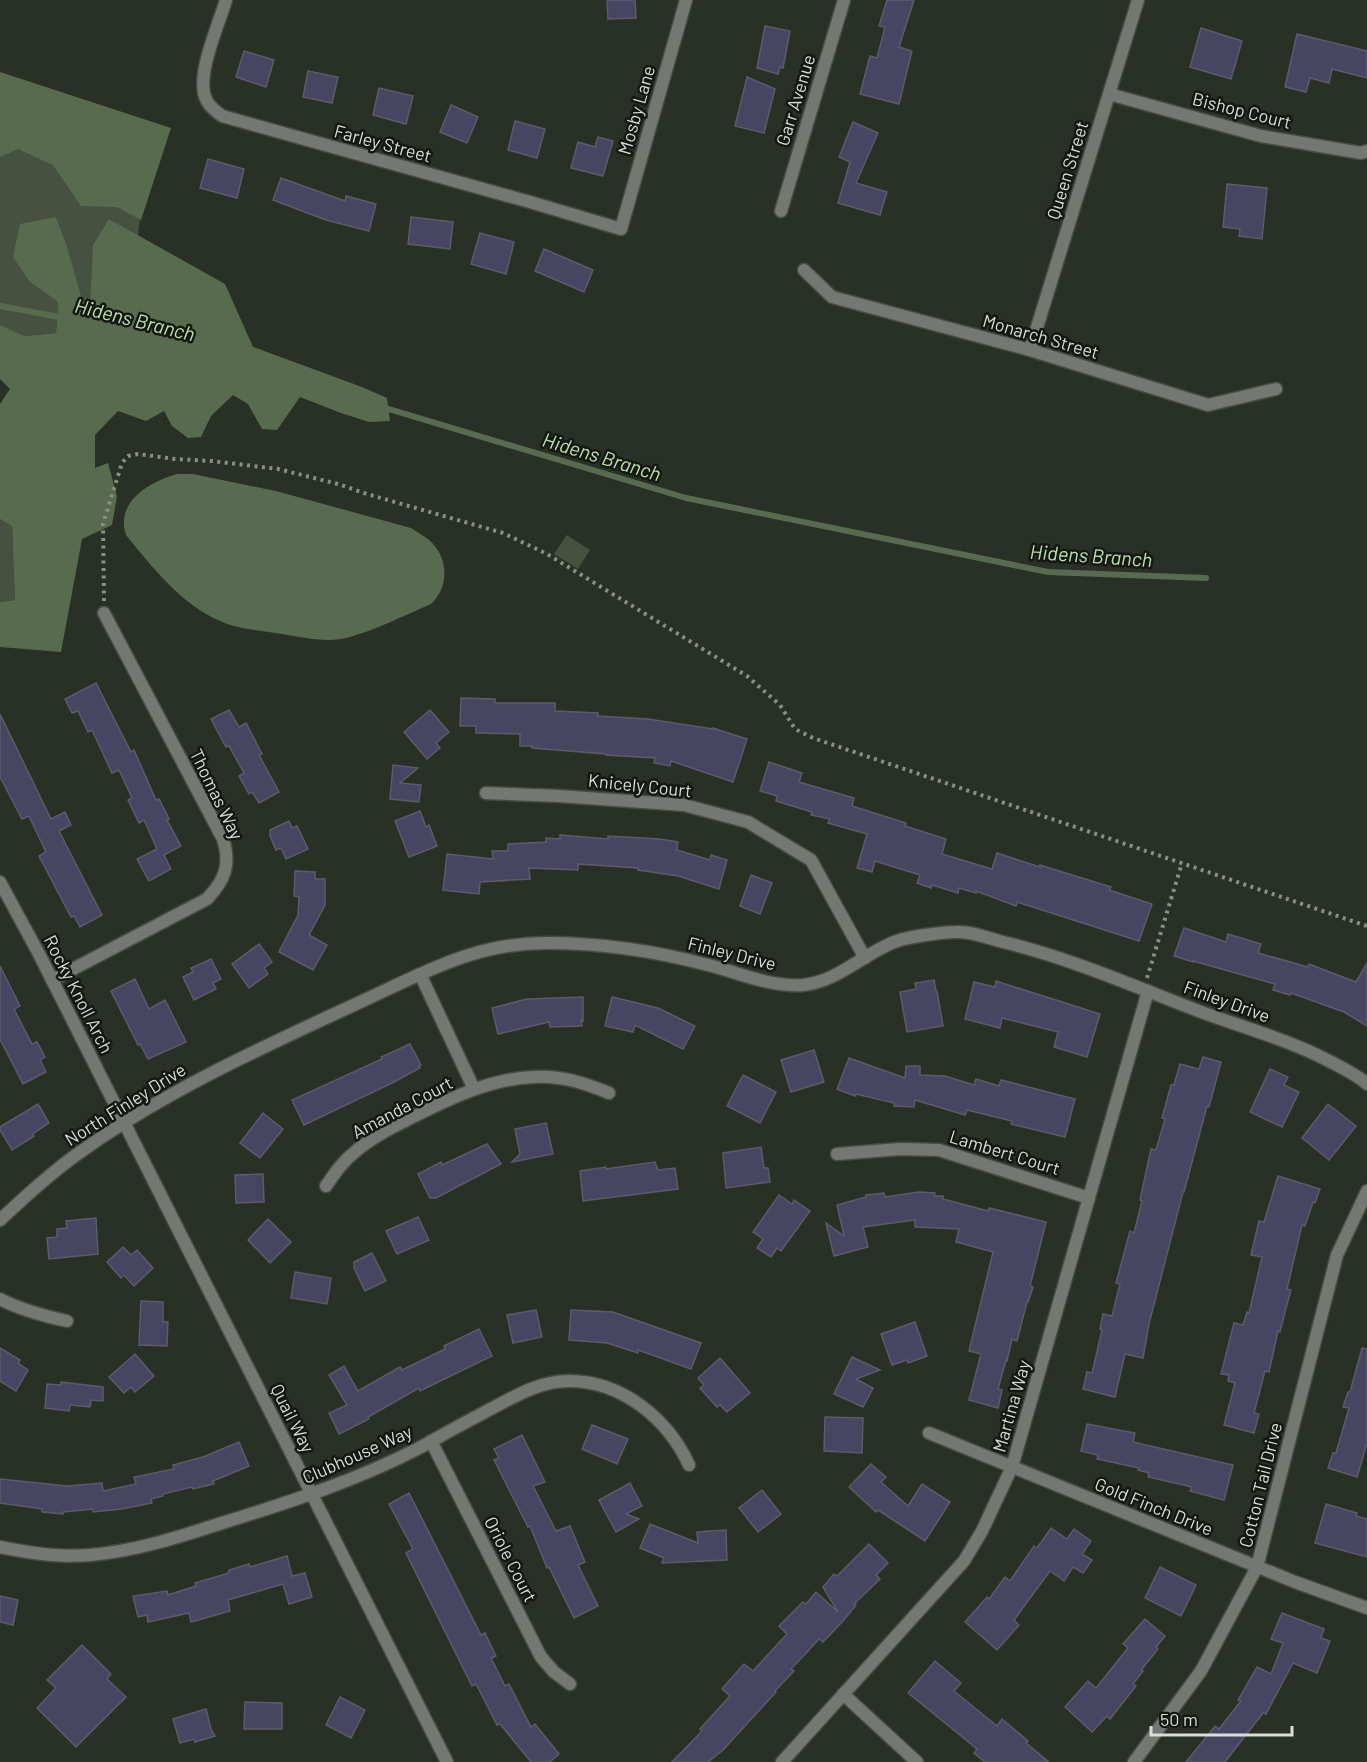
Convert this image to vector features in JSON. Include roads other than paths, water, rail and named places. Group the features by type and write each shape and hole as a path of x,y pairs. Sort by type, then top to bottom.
{"street":[{"name":"Farley Street","path":"226,0 202,75 202,88 206,100 222,116 621,229"},
{"name":"Mosby Lane","path":"621,229 686,0"},
{"name":"Garr Avenue","path":"781,211 844,0"},
{"name":"Queen Street","path":"1030,350 1138,0"},
{"name":"Bishop Court","path":"1109,94 1261,136 1361,153 1367,152"},
{"name":"Monarch Street","path":"804,270 832,297 1030,350 1208,405 1276,389"},
{"name":"Thomas Way","path":"52,980 207,899 219,886 227,862 222,839 104,613"},
{"name":"Knicely Court","path":"486,793 684,805 748,822 811,860 865,958"},
{"name":"Rocky Knoll Arch","path":"0,882 123,1122"},
{"name":"Finley Drive","path":"250,1053 449,961 483,950 511,945 546,943 609,946 661,954 761,981 800,985 822,982 898,940 959,931 1040,950 1145,991 1302,1047 1359,1076 1367,1084"},
{"name":"Amanda Court","path":"420,974 474,1089"},
{"name":"Martina Way","path":"782,1762 964,1561 982,1531 1012,1467 1145,991"},
{"name":"North Finley Drive","path":"0,1220 37,1186 82,1150 123,1122 250,1053"},
{"name":"Amanda Court","path":"326,1186 348,1158 375,1137 474,1089 533,1077 559,1078 585,1083 609,1093"},
{"name":"Quail Way","path":"123,1122 447,1762"},
{"name":"Lambert Court","path":"837,1154 900,1149 939,1150 1089,1198"},
{"name":"Cotton Tail Drive","path":"1134,1762 1201,1671 1257,1567 1337,1255 1367,1191"},
{"path":"0,1299 67,1321"},
{"name":"Clubhouse Way","path":"0,1547 59,1556 88,1555 125,1551 165,1541 311,1494 368,1472 525,1391 546,1384 569,1382 592,1384 614,1390 634,1401 654,1416 671,1435 689,1465"},
{"name":"Gold Finch Drive","path":"929,1434 1257,1567 1367,1608"},
{"name":"Oriole Court","path":"431,1441 541,1657 554,1672 570,1684"},
{"path":"843,1694 918,1762"}],"waterway":[{"name":"Hidens Branch","path":"0,306 118,328 686,498 1048,572 1206,578"}]}
